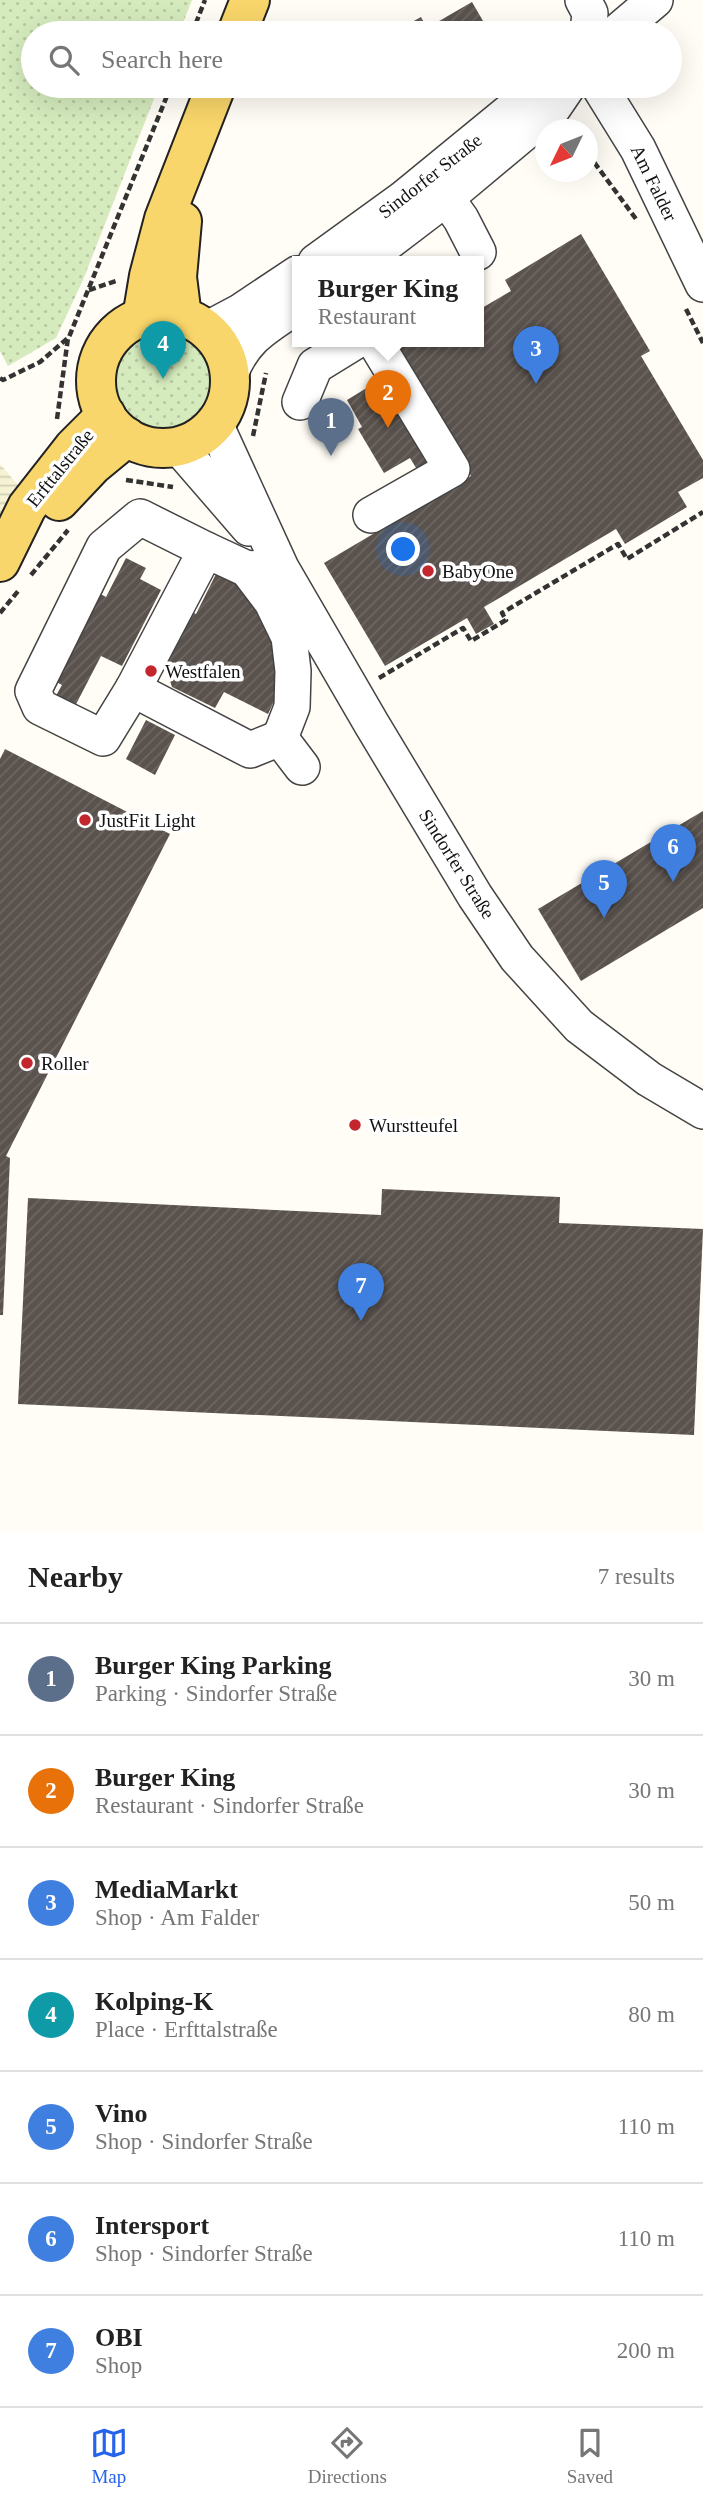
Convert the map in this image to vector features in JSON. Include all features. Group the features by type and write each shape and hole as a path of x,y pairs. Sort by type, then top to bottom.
{"main road":[{"path":"242,21 250,0"},
{"path":"142,318 149,276 164,219 211,98"},
{"path":"187,163 177,277 194,323 223,351 230,375 227,401 215,424 201,437 178,446 152,447 117,426 97,387 101,358 117,333 142,318 158,314 194,323"},
{"name":"Erfttalstraße","path":"0,563 27,507 74,447 117,426"}],"street":[{"path":"583,0 590,13 589,21"},
{"path":"630,21 655,0"},
{"name":"Sindorfer Straße","path":"324,256 403,199 526,98"},
{"name":"Sindorfer Straße","path":"370,256 446,198 553,108 560,98"},
{"name":"Am Falder","path":"606,98 638,149 703,284"},
{"path":"446,198 461,219 478,252"},
{"path":"194,323 240,312 292,277"},
{"path":"230,375 238,356 250,339 292,310"},
{"path":"300,402 315,366 346,347"},
{"path":"371,515 452,468 378,347"},
{"name":"Sindorfer Straße","path":"215,424 268,565"},
{"name":"Sindorfer Straße","path":"178,446 268,565 371,723 475,897 517,958 579,1026 649,1079 703,1111"},
{"path":"132,689 250,750 280,738 292,707 293,671 289,636 272,602 268,565 206,551 140,517 104,547 33,691 40,707 103,738 206,551"},
{"path":"280,738 302,767"}],"path":[{"path":"197,21 205,0"},
{"path":"0,378 3,380 40,362 69,337 166,98"},
{"path":"375,681 463,628 471,641 506,620 502,612 618,544 627,559 703,512"}],"shaded area":[{"path":"0,464 23,491 0,531"}],"green space":[{"path":"0,0 192,0 184,21 21,21 21,98 154,98 83,280 56,338 8,366 0,351"},
{"path":"163,331 183,335 199,346 210,362 214,382 210,402 199,418 183,429 163,433 143,429 127,418 116,402 112,382 116,362 127,346 143,335"}],"building":[{"path":"472,2 483,21 439,21"},
{"path":"581,234 650,351 641,356 703,460 703,478 678,492 687,507 625,544 616,529 484,607 494,624 476,634 467,618 385,666 324,563 471,476 392,347 484,347 484,307 511,291 505,280"},
{"path":"383,378 427,447 420,452 431,470 421,476 410,458 384,473 358,429 362,427 347,400"},
{"path":"126,558 146,568 140,579 161,590 122,666 101,656 72,712 53,701 62,685 49,678 93,590 106,597"},
{"path":"218,570 237,579 272,633 278,664 276,697 268,714 224,692 215,708 172,687 161,653 185,608 196,614"},
{"path":"146,720 175,735 155,775 126,759"},
{"path":"5,749 170,834 6,1156 10,1158 3,1315 0,1315 0,759"},
{"path":"703,811 703,908 581,981 538,909"},
{"path":"382,1189 560,1197 559,1223 703,1229 694,1435 18,1404 28,1198 381,1215"}],"place":[{"name":"Kolping-K","path":"163,379"},
{"name":"MediaMarkt","path":"536,384"},
{"name":"Burger King","path":"388,428"},
{"name":"Burger King Parking","path":"331,456"},
{"name":"BabyOne","path":"428,571"},
{"name":"Westfalen","path":"151,671"},
{"name":"JustFit Light","path":"85,820"},
{"name":"Intersport","path":"673,882"},
{"name":"Vino","path":"604,918"},
{"name":"Roller","path":"27,1063"},
{"name":"Wurstteufel","path":"355,1125"},
{"name":"OBI","path":"361,1321"}]}
